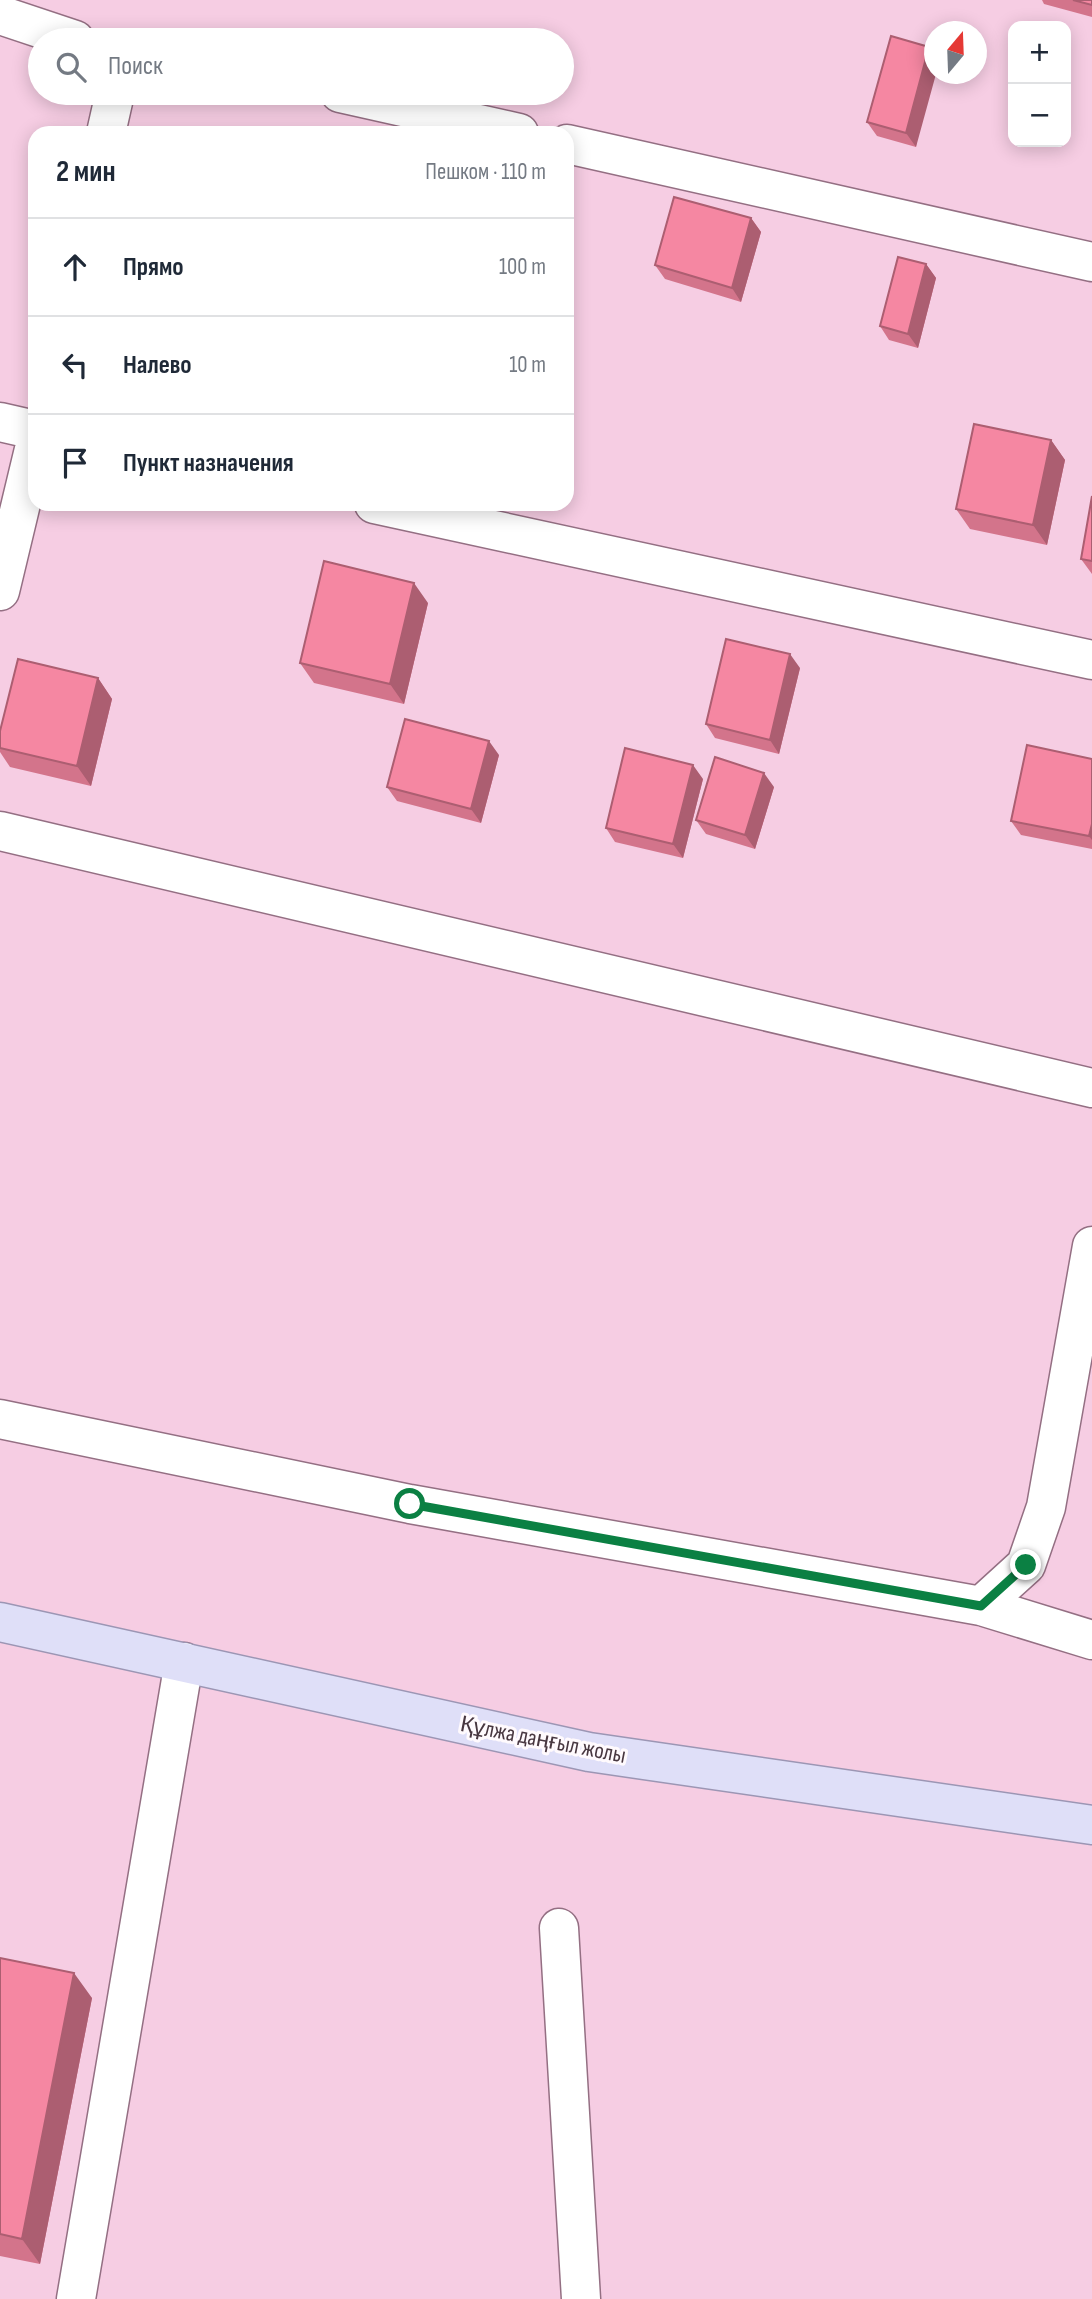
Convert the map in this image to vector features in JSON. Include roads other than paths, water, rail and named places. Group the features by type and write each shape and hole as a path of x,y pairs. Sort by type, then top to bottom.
{"main road":[{"name":"Құлжа даңғыл жолы","path":"0,1622 589,1752 1092,1825"}],"street":[{"path":"0,15 39,28"},
{"path":"108,126 112,105"},
{"path":"394,105 488,126"},
{"path":"574,146 1092,261"},
{"path":"0,422 28,428"},
{"path":"0,591 28,474"},
{"path":"406,511 1092,660"},
{"path":"0,831 1092,1088"},
{"path":"981,1606 1026,1565 1046,1507 1092,1246"},
{"path":"0,1419 410,1504 981,1606 1092,1640"},
{"path":"76,2299 184,1662"},
{"path":"559,1928 581,2299"}]}
